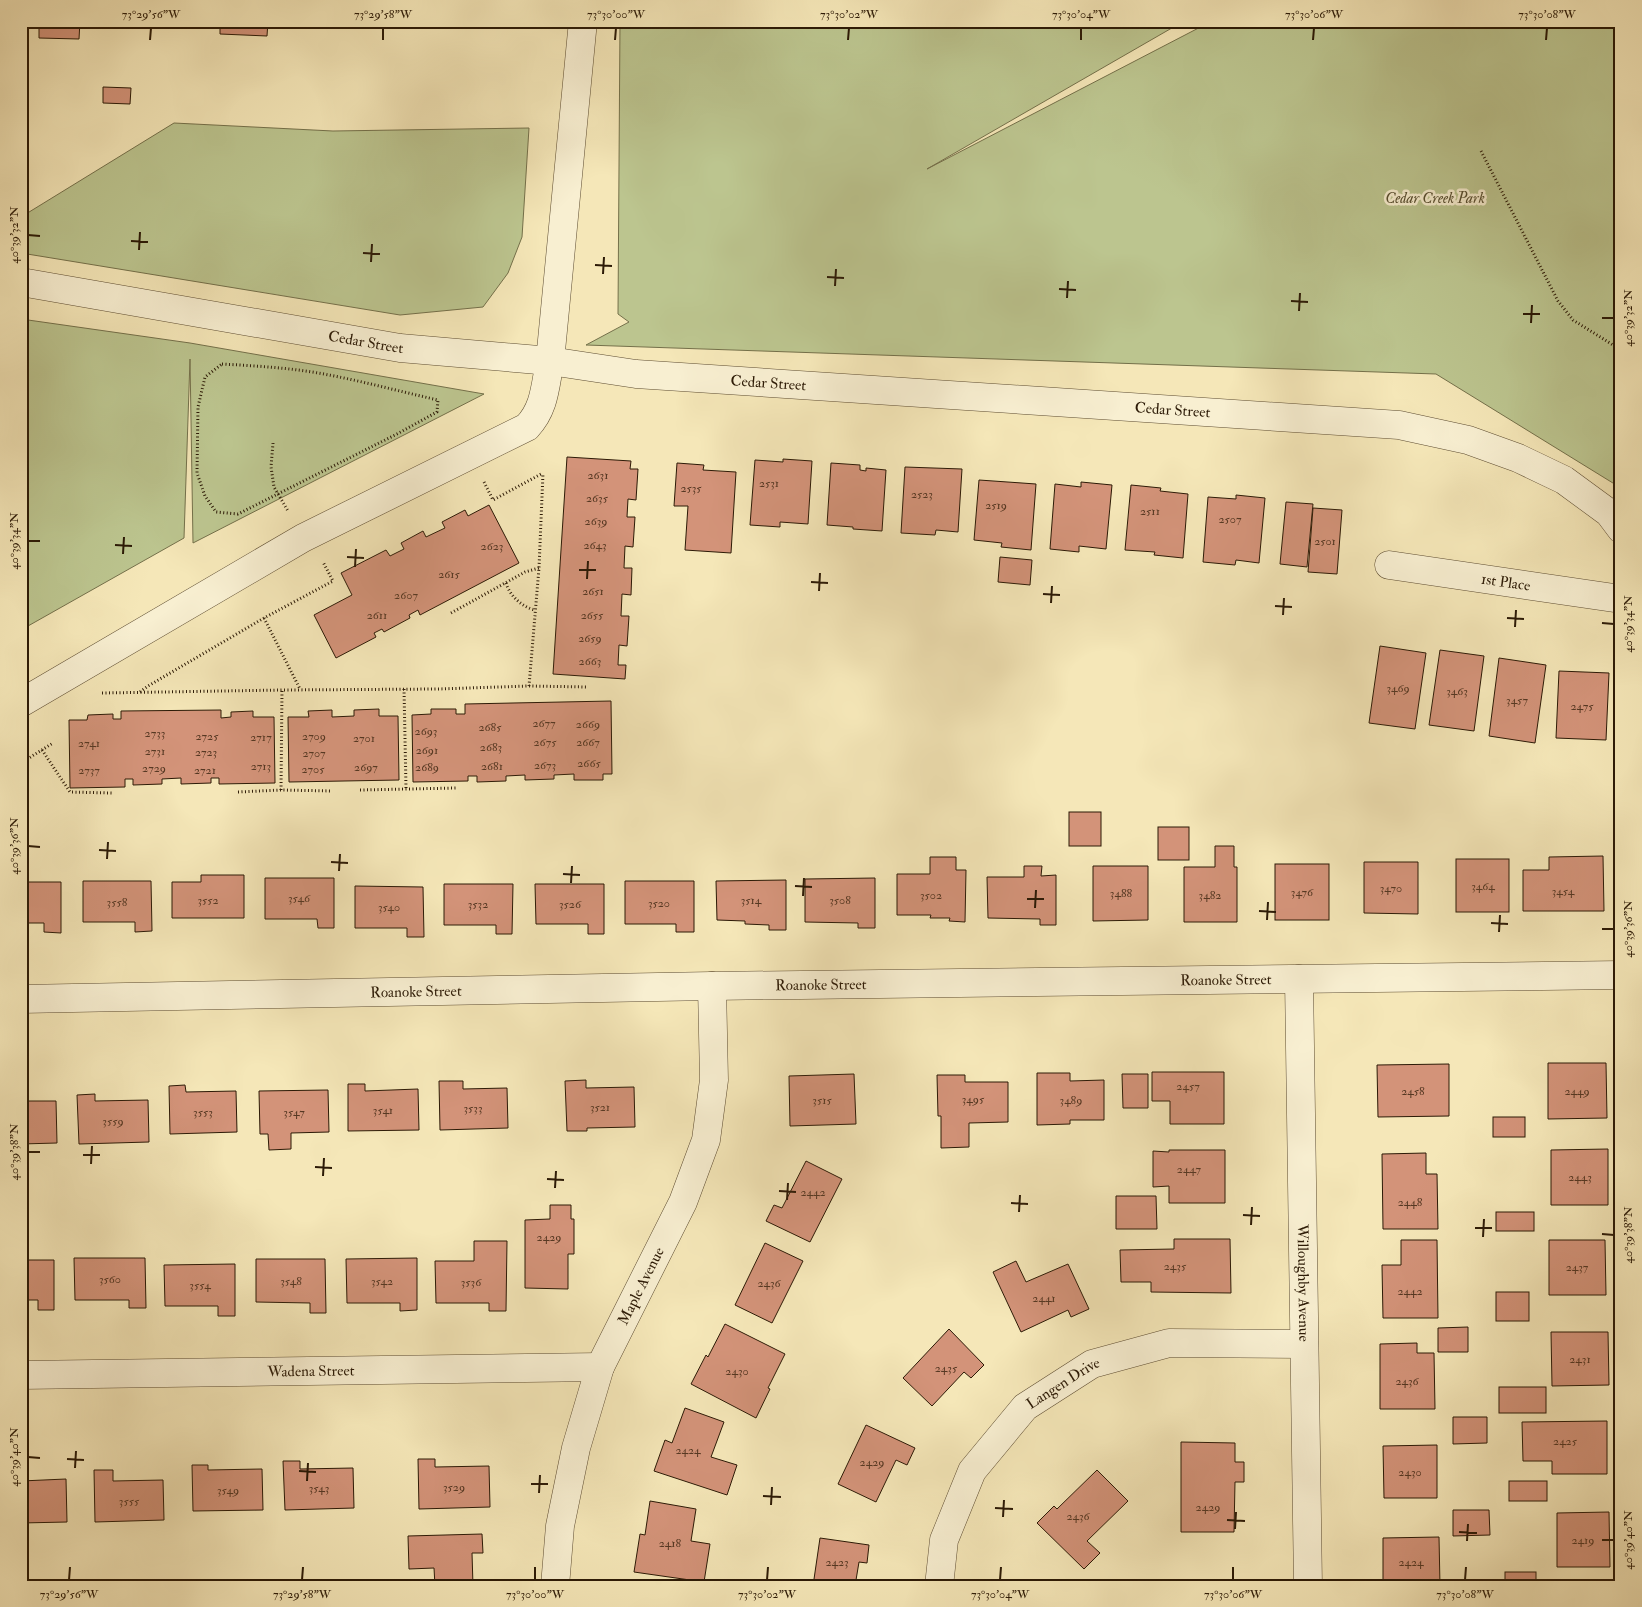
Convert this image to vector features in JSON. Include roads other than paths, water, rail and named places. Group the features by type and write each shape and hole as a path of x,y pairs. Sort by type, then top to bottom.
{"street":[{"path":"21,703 303,538 527,428 537,417 550,361 583,21"},
{"name":"Cedar Street","path":"21,282 400,348 550,361 636,374 1399,425 1468,440 1518,458 1564,480 1609,513 1621,529"},
{"name":"1st Place","path":"1389,565 1621,599"},
{"name":"Roanoke Street","path":"21,999 712,986 1621,974"},
{"name":"Willoughby Avenue","path":"1299,979 1308,1586"},
{"name":"Maple Avenue","path":"555,1586 560,1526 576,1448 600,1367 683,1202 706,1140 714,1080 712,986"},
{"name":"Langen Drive","path":"939,1586 944,1540 972,1471 1025,1407 1092,1364 1169,1343 1304,1344"},
{"name":"Wadena Street","path":"21,1375 600,1367"}],"park label":[{"name":"Cedar Creek Park","path":"1435,198"}]}
